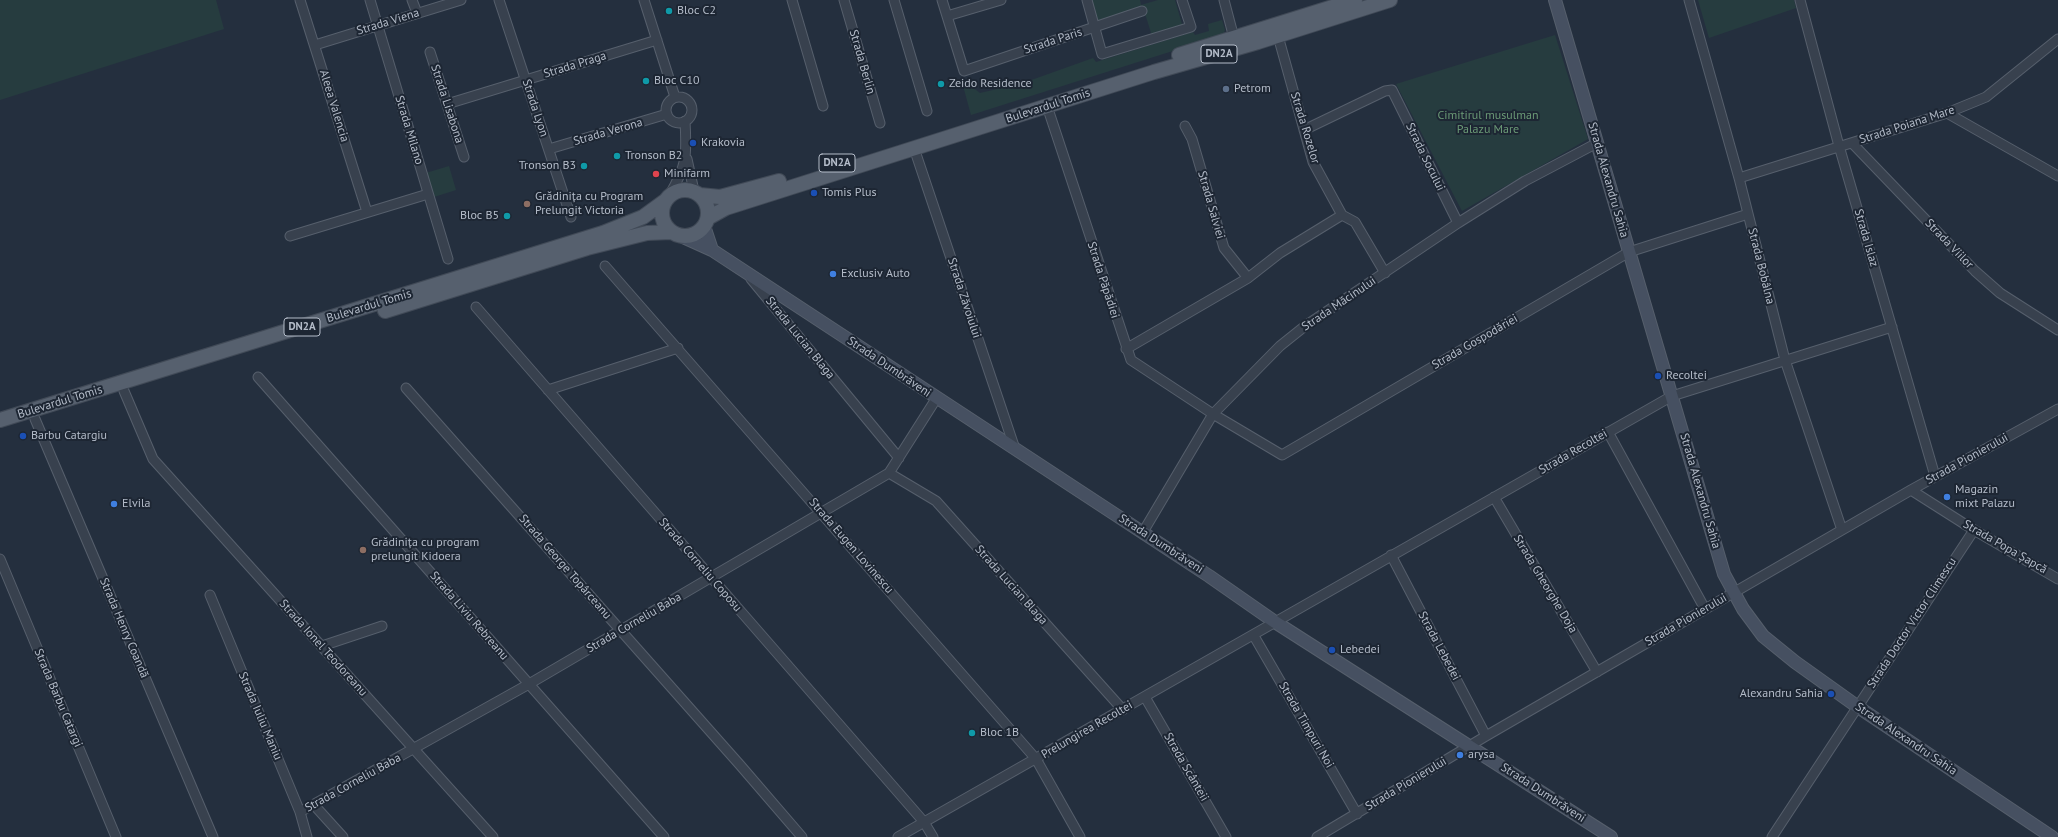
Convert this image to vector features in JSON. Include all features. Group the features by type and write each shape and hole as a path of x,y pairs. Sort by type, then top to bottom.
{"main road":[{"name":"Bulevardul Tomis","path":"697,193 720,197 763,186 1356,0"},
{"name":"Bulevardul Tomis","path":"706,222 726,208 1154,72 1278,36 1390,0"},
{"name":"DN2A","path":"667,199 681,190 697,193"},
{"path":"697,193 708,208 706,222"},
{"name":"Bulevardul Tomis","path":"0,420 603,233 643,217 667,199"},
{"path":"667,199 662,218 676,234"},
{"name":"DN2A","path":"676,234 692,235 706,222"},
{"name":"Bulevardul Tomis","path":"0,430 587,248 647,233 676,234"}],"street":[{"name":"Aleea Valencia","path":"300,0 367,212"},
{"name":"Strada Milano","path":"370,0 448,259"},
{"path":"412,0 417,13"},
{"name":"Strada Viena","path":"315,45 460,0"},
{"name":"Strada Lyon","path":"499,0 571,217"},
{"path":"644,0 675,97"},
{"path":"792,0 823,106"},
{"name":"Strada Berlin","path":"844,0 880,123"},
{"path":"894,0 927,111"},
{"path":"942,0 947,16 1001,0"},
{"path":"1087,0 1102,54 1191,27 1182,0"},
{"path":"1224,0 1234,38"},
{"name":"Strada Alexandru Sahia","path":"1555,0 1724,574 1733,593 1763,636 1795,662 1858,707 2052,837"},
{"name":"Strada Bobâlna","path":"1689,0 1739,178 1785,360 1842,530"},
{"name":"Strada Islaz","path":"1800,0 1839,146 1935,476"},
{"name":"Strada Paris","path":"947,16 964,71 1142,11"},
{"name":"Strada Rozelor","path":"1278,36 1313,162 1342,215 1356,222 1385,273"},
{"name":"Strada Poiana Mare","path":"1739,178 1947,113 1986,97 2058,39"},
{"name":"Strada Praga","path":"447,104 657,40"},
{"name":"Strada Lisabona","path":"430,52 464,157"},
{"name":"Strada Socului","path":"1304,130 1385,91 1392,90 1458,223"},
{"path":"685,121 675,122 667,114 667,104 675,97 684,98 690,103 692,112 685,121 686,157 697,193"},
{"name":"Strada Păpădiei","path":"1047,106 1126,349 1131,360 1213,414"},
{"path":"1947,113 2058,176"},
{"name":"Strada Verona","path":"549,149 667,114"},
{"name":"Strada Salviei","path":"1185,126 1192,139 1224,248 1248,278"},
{"name":"Strada Măcinului","path":"1143,532 1213,414 1280,346 1306,326 1458,223 1525,181 1597,143"},
{"name":"Strada Viilor","path":"1852,143 1975,271 2000,293 2058,330"},
{"name":"Strada Zăvoiului","path":"914,148 1015,449"},
{"path":"667,199 681,173 686,157"},
{"path":"290,236 428,194"},
{"name":"Strada Gospodăriei","path":"1213,414 1282,455 1629,252 1748,214"},
{"path":"1126,349 1248,278 1280,253 1342,215"},
{"path":"706,222 712,250"},
{"name":"Strada Dumbrăveni","path":"676,234 712,250 936,399 1143,532 1275,622 1611,837"},
{"name":"Strada Eugen Lovinescu","path":"606,266 1036,759 1080,837"},
{"name":"Strada Lucian Blaga","path":"747,273 899,458"},
{"name":"Strada Corneliu Coposu","path":"476,307 710,578 924,822 933,837"},
{"name":"Strada Recoltei","path":"1275,622 1672,396 1892,327"},
{"path":"548,390 678,348"},
{"name":"Strada Liviu Rebreanu","path":"258,377 664,837"},
{"name":"Strada George Topârceanu","path":"406,388 802,837"},
{"name":"Strada Ionel Teodoreanu","path":"124,391 153,459 492,837"},
{"name":"Strada Corneliu Baba","path":"300,812 529,684 889,473 936,399"},
{"name":"Strada Pionierului","path":"1317,837 1486,736 1935,476 2058,409"},
{"name":"Strada Henry Coandă","path":"35,419 213,837"},
{"path":"1608,432 1705,609"},
{"name":"Strada Lucian Blaga","path":"889,473 936,501 1123,710"},
{"name":"Strada Popa Șapcă","path":"1911,490 1974,530 2058,579"},
{"name":"Strada Gheorghe Doja","path":"1494,497 1597,672"},
{"name":"Strada Doctor Victor Climescu","path":"1772,837 1974,530"},
{"name":"Strada Lebedei","path":"1391,555 1486,736"},
{"name":"Strada Barbu Catargi","path":"0,559 116,837"},
{"name":"Strada Iuliu Maniu","path":"210,595 300,812 307,837"},
{"name":"Prelungirea Recoltei","path":"898,837 1254,636 1275,622"},
{"path":"322,646 382,626"},
{"name":"Strada Timpuri Noi","path":"1254,636 1357,814"},
{"name":"Strada Scânteii","path":"1145,697 1226,837"},
{"path":"314,805 343,837"}],"green space":[{"path":"0,0 216,0 224,29 0,100"},
{"path":"1092,0 1140,0 1141,5 1158,0 1175,0 1182,24 1180,28 1152,36 1143,7 1096,22"},
{"path":"1698,0 1794,0 1796,8 1709,38"},
{"path":"1222,20 1225,30 1223,35 971,115 962,82 970,80 972,87 980,93 1023,83 1093,58 1096,62 1193,32 1195,35 1209,31 1208,24"},
{"name":"Cimitirul musulman Palazu Mare","path":"1555,35 1588,139 1462,211 1396,84"},
{"path":"449,166 456,190 434,197 426,173"}],"place":[{"name":"Bloc C2","path":"669,11"},
{"name":"Bloc C10","path":"646,81"},
{"name":"Zeido Residence","path":"941,84"},
{"name":"Petrom","path":"1226,89"},
{"name":"Krakovia","path":"693,143"},
{"name":"Tronson B2","path":"617,156"},
{"name":"Tronson B3","path":"584,166"},
{"name":"Minifarm","path":"656,174"},
{"name":"Tomis Plus","path":"814,193"},
{"name":"Grădinița cu Program Prelungit Victoria","path":"527,204"},
{"name":"Bloc B5","path":"507,216"},
{"name":"Exclusiv Auto","path":"833,274"},
{"name":"Recoltei","path":"1658,376"},
{"name":"Barbu Catargiu","path":"23,436"},
{"name":"Magazin mixt Palazu","path":"1947,497"},
{"name":"Elvila","path":"114,504"},
{"name":"Grădinița cu program prelungit Kidoera","path":"363,550"},
{"name":"Lebedei","path":"1332,650"},
{"name":"Alexandru Sahia","path":"1831,694"},
{"name":"Bloc 1B","path":"972,733"},
{"name":"arysa","path":"1460,755"}]}
